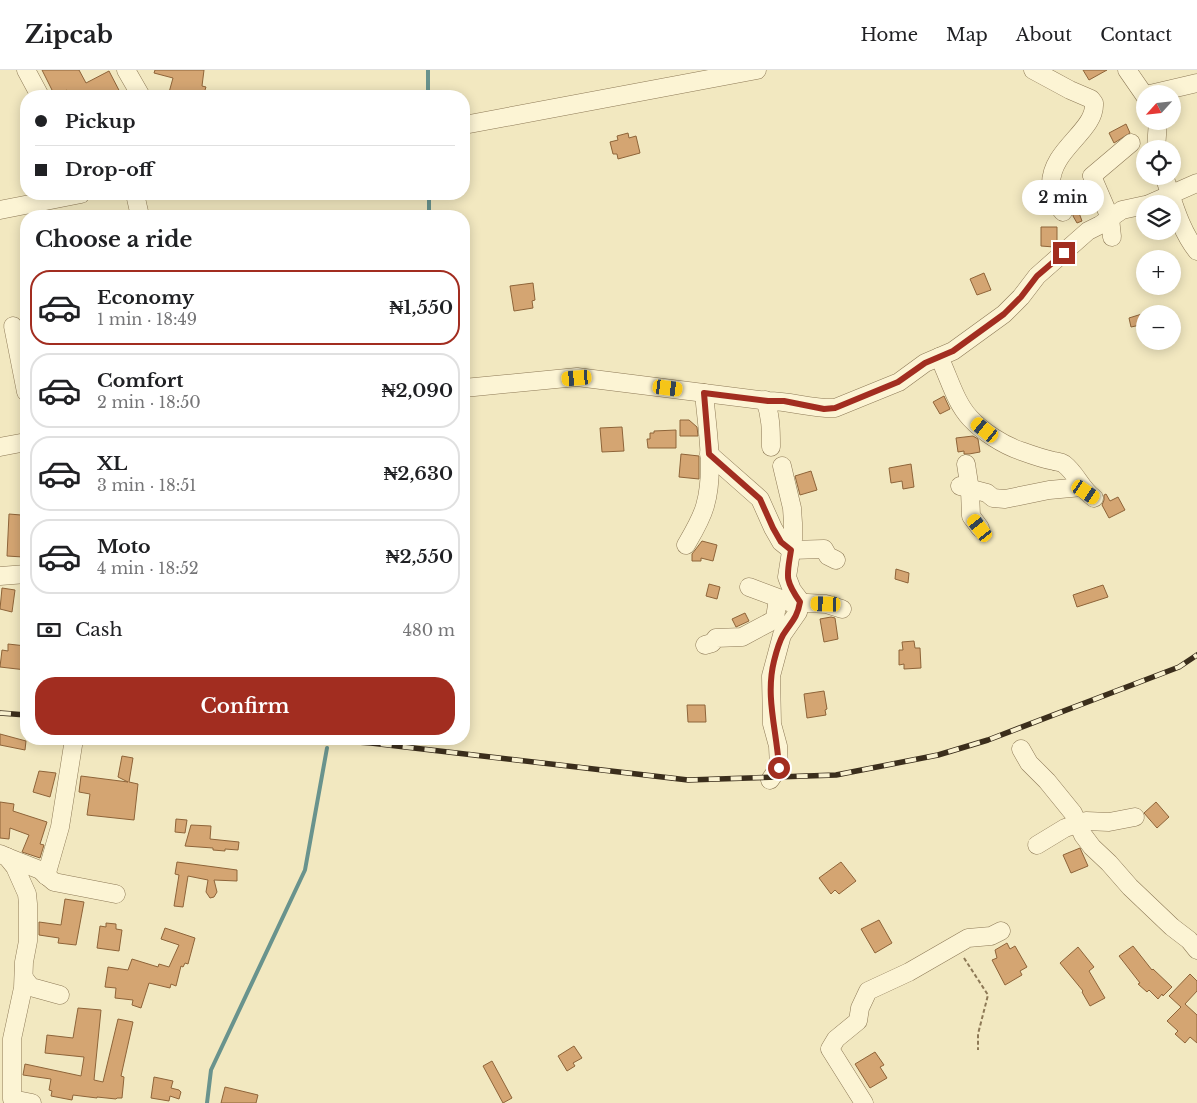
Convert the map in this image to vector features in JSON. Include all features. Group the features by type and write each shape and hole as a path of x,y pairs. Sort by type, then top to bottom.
{"street":[{"path":"26,70 37,90"},
{"path":"126,70 138,90"},
{"path":"470,124 757,70"},
{"path":"1033,70 1090,99 1094,104 1093,114 1087,125 1066,148 1053,167 1051,192 1055,203 1063,212"},
{"path":"1127,70 1138,85"},
{"path":"1181,87 1197,83"},
{"path":"1112,237 1110,218 1092,176 1130,143"},
{"path":"1171,194 1197,183"},
{"path":"1168,185 1184,230 1189,241 1197,251"},
{"path":"0,210 47,200"},
{"path":"470,387 577,378 784,401 818,408 835,408 898,382 925,363 953,351 1004,314 1050,264 1088,231 1122,210 1136,207"},
{"path":"13,326 20,362"},
{"path":"939,357 955,393 970,418 992,436 1020,451 1063,463 1088,492 1049,490 1005,499 993,498 987,493 965,488"},
{"path":"686,545 705,508 710,487 704,393"},
{"path":"765,400 771,422 771,447"},
{"path":"0,447 20,443"},
{"path":"709,454 760,499 781,542 791,550 824,548 828,556 836,560"},
{"path":"966,464 965,488 971,516 980,528"},
{"path":"770,780 779,768 778,746 772,724 771,676 782,635 798,612 800,602 786,578 794,523 782,466"},
{"path":"0,576 20,574"},
{"path":"749,587 783,600 826,604 842,609"},
{"path":"705,645 716,638 742,637 772,621 775,618 777,605 783,600"},
{"path":"46,876 60,827 73,745"},
{"path":"1021,749 1029,763 1047,781 1073,813 1083,835 1092,847 1130,887 1172,927 1189,940 1197,950"},
{"path":"1037,844 1065,828 1086,821 1109,822 1136,818"},
{"path":"4,855 40,870 54,882 116,894"},
{"path":"4,855 19,874 27,894 28,940 24,962 23,988 12,1039 12,1099 32,1103"},
{"path":"864,1103 830,1049 836,1039 858,1021 860,1008 868,991 921,965 968,938 991,936 1001,931"},
{"path":"24,978 31,987 60,995"}],"path":[{"path":"955,944 988,995 978,1034 978,1050"}],"building":[{"path":"42,70 79,70 86,83 109,71 119,90 67,90 52,90"},
{"path":"155,70 204,70 202,86 206,87 205,90 170,90 173,78 154,73"},
{"path":"1083,70 1107,70 1089,80"},
{"path":"1126,124 1130,133 1114,143 1109,133"},
{"path":"628,133 629,138 636,136 640,153 618,159 617,154 613,154 610,142 618,140 617,136"},
{"path":"1069,186 1082,221 1077,223 1073,216 1073,210 1062,190 1062,188"},
{"path":"1041,227 1057,227 1057,244 1054,247 1041,246"},
{"path":"984,273 991,290 977,295 970,279"},
{"path":"533,283 535,300 532,301 533,308 514,311 510,286"},
{"path":"1136,316 1136,326 1131,327 1129,318"},
{"path":"944,396 950,409 940,414 933,402"},
{"path":"680,420 689,420 697,427 698,436 680,436"},
{"path":"622,427 624,451 602,452 600,428"},
{"path":"676,430 676,448 648,448 647,439 650,439 650,433 654,433 654,431"},
{"path":"973,436 978,439 980,452 964,454 964,451 958,452 956,438"},
{"path":"681,454 699,456 699,479 679,477"},
{"path":"911,464 914,487 903,489 902,481 891,483 889,468"},
{"path":"811,471 817,490 800,495 795,476"},
{"path":"1106,494 1110,501 1118,497 1125,510 1109,518 1102,505 1104,495"},
{"path":"9,514 20,515 20,557 7,556"},
{"path":"702,541 717,545 713,561 701,558 701,561 692,561 692,554"},
{"path":"896,569 909,573 908,583 895,579"},
{"path":"709,584 720,587 717,599 706,596"},
{"path":"1103,585 1108,597 1077,607 1073,595"},
{"path":"2,588 15,590 12,612 0,609"},
{"path":"745,613 749,621 736,627 732,619"},
{"path":"835,618 838,639 824,642 820,619"},
{"path":"914,641 915,648 920,648 921,668 904,669 904,664 899,665 899,650 903,650 902,642"},
{"path":"8,644 20,645 20,669 0,667 2,650 8,651"},
{"path":"824,691 826,715 807,718 804,694"},
{"path":"687,705 705,705 706,722 688,722"},
{"path":"0,734 20,739 20,745 26,745 25,750 0,745"},
{"path":"122,756 133,758 129,782 138,784 134,820 87,815 90,794 79,792 81,776 128,782 118,777"},
{"path":"39,771 56,773 50,797 33,792"},
{"path":"0,802 14,804 13,811 47,822 40,844 44,845 40,858 22,852 29,835 10,828 9,839 0,838"},
{"path":"1156,802 1169,817 1157,828 1144,813"},
{"path":"176,819 187,820 185,833 175,832"},
{"path":"191,825 211,826 210,839 239,842 238,850 225,849 225,851 185,846"},
{"path":"1080,848 1088,866 1071,873 1063,855"},
{"path":"177,862 237,870 237,881 214,880 217,892 214,897 210,898 206,892 208,880 188,876 183,907 174,906 179,875 175,874"},
{"path":"841,862 856,881 839,894 835,890 831,894 819,878"},
{"path":"65,899 84,902 76,945 58,943 59,938 39,935 39,922 61,925"},
{"path":"879,920 892,943 875,953 861,929"},
{"path":"106,923 116,924 116,929 122,930 119,951 97,948 100,926 106,927"},
{"path":"165,928 195,938 188,964 185,963 183,967 181,966 176,986 171,984 170,988 149,983 141,1008 132,1005 133,1000 115,998 116,988 105,987 108,967 128,970 132,959 158,967 159,964 169,967 179,945 161,939"},
{"path":"1007,943 1010,949 1015,946 1027,967 1020,971 1022,975 1005,985 992,960 997,958 995,950"},
{"path":"1133,946 1152,970 1172,987 1158,999 1149,990 1147,992 1138,984 1140,983 1119,956"},
{"path":"1078,947 1094,967 1089,971 1105,998 1090,1006 1083,991 1060,963"},
{"path":"1190,974 1197,981 1197,991 1185,1004 1197,1015 1197,1043 1190,1037 1185,1043 1175,1034 1178,1031 1167,1021 1181,1007 1169,996"},
{"path":"78,1008 101,1010 94,1080 103,1082 118,1019 133,1022 121,1076 124,1077 122,1098 97,1098 73,1095 72,1100 51,1096 52,1091 49,1090 51,1079 23,1075 25,1064 81,1076 84,1057 45,1053 47,1035 73,1038"},
{"path":"574,1046 582,1058 573,1063 575,1066 567,1071 558,1056"},
{"path":"875,1052 884,1065 880,1067 887,1078 870,1088 855,1064"},
{"path":"492,1061 512,1098 503,1103 483,1066"},
{"path":"154,1077 173,1081 171,1088 181,1092 179,1099 170,1096 169,1101 151,1098"},
{"path":"225,1087 258,1095 256,1103 221,1103"}],"waterway":[{"path":"428,70 428,90"},
{"path":"429,200 429,210"},
{"path":"207,1103 211,1070 305,870 327,748"}],"railway":[{"path":"388,745 688,780 836,775 938,755 988,740 1179,667 1197,655"},
{"path":"0,713 20,715"}],"route":[{"path":"779,768 778,746 772,724 770,703 771,676 782,635 792,624 798,612 800,602 786,578 791,550 781,542 760,499 709,454 710,446 704,393 768,401 784,401 824,409 835,408 898,382 925,363 953,351 1004,314 1021,297 1037,276 1064,253"}]}
